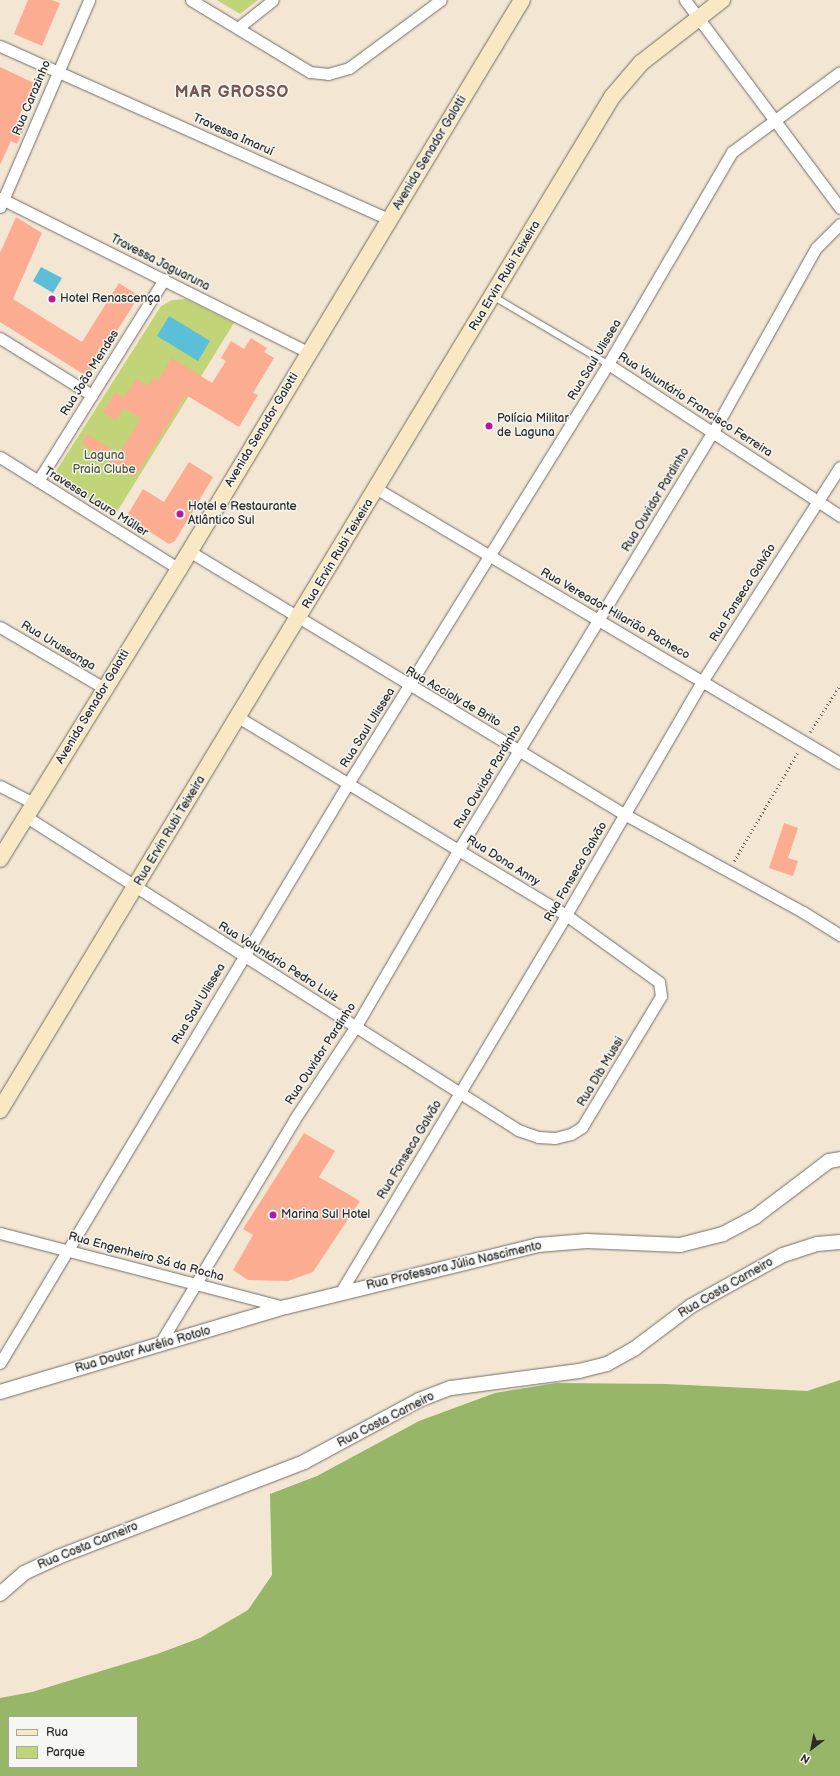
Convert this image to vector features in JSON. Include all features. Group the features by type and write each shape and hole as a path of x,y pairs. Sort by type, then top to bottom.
{"main road":[{"name":"Avenida Senador Galotti","path":"0,859 104,688 179,569 522,0"},
{"name":"Rua Ervin Rubi Teixeira","path":"0,1110 299,619 612,97 641,63 722,0"}],"street":[{"name":"Rua Carazinho","path":"1,201 89,0"},
{"path":"191,0 205,3 239,27 310,72 328,74 349,68 441,0"},
{"path":"239,27 273,0"},
{"path":"685,0 840,208"},
{"name":"Travessa Imaruí","path":"0,46 58,70 390,220"},
{"name":"Rua Saul Ulissea","path":"0,1363 349,782 410,687 608,364 732,152 840,72"},
{"name":"Travessa Jaguaruna","path":"1,201 164,279 309,353"},
{"name":"Rua Ouvidor Pardinho","path":"159,1345 294,1120 356,1026 459,849 713,432 816,248 840,224"},
{"name":"Rua João Mendes","path":"38,481 164,279"},
{"path":"0,338 92,395"},
{"name":"Rua Voluntário Francisco Ferreira","path":"608,364 840,516"},
{"name":"Travessa Lauro Müller","path":"0,458 179,569"},
{"name":"Rua Fonseca Galvão","path":"340,1293 566,915 703,680 840,466"},
{"name":"Rua Vereador Hilarião Pacheco","path":"377,489 805,740 840,763"},
{"name":"Rua Accioly de Brito","path":"189,551 410,687 519,750 624,814 803,912 840,935"},
{"name":"Rua Urussanga","path":"0,627 104,688"},
{"name":"Rua Dona Anny","path":"238,717 349,782 566,915 647,972"},
{"name":"Rua Voluntário Pedro Luiz","path":"0,786 29,810 136,887 356,1026 459,1094 518,1130"},
{"name":"Rua Dib Mussi","path":"518,1130 538,1137 555,1138 571,1134 582,1127 661,996 659,982 647,972"},
{"name":"Rua Professora Júlia Nascimento","path":"286,1307 538,1245 587,1241 680,1244 723,1234 755,1217 829,1161 840,1159"},
{"name":"Rua Engenheiro Sá da Rocha","path":"0,1233 286,1307"},
{"name":"Rua Costa Carneiro","path":"0,1594 24,1573 58,1557 304,1462 419,1400 451,1388 579,1371 607,1364 634,1349 691,1306 783,1255 818,1244 840,1242"},
{"name":"Rua Doutor Aurélio Rotolo","path":"0,1392 286,1307"}],"lane":[{"name":"Rua Voluntário Francisco Ferreira","path":"493,295 608,364"}],"path":[{"path":"728,871 805,740 840,685"}],"green space":[{"path":"217,0 258,0 240,14"},
{"name":"Laguna Praia Clube","path":"186,299 234,323 115,515 53,476 161,306 172,300"},
{"path":"840,1380 840,1776 0,1776 0,1698 32,1692 157,1654 200,1638 248,1610 272,1575 270,1494 317,1476 419,1421 495,1393 556,1383 666,1384 807,1391"}],"water":[{"path":"41,267 62,278 53,293 33,281"},
{"path":"169,316 210,341 198,361 157,336"}],"building":[{"path":"28,0 51,0 60,3 42,46 14,34"},
{"path":"0,67 34,83 17,121 26,125 17,144 11,141 0,165"},
{"path":"16,217 42,233 13,299 82,342 119,283 139,296 88,377 0,322 0,253"},
{"path":"251,338 267,348 264,352 274,358 253,393 258,395 239,427 186,395 135,477 82,444 87,434 119,454 141,418 124,408 116,421 103,412 115,392 124,397 136,379 148,386 154,377 158,380 172,358 212,383 226,361 221,358 231,341 244,349"},
{"path":"189,462 213,477 175,541 169,544 126,517 143,489 164,502"},
{"path":"784,823 798,828 788,858 798,861 793,876 769,868"},
{"name":"Marina Sul Hotel","path":"304,1133 335,1151 319,1177 360,1201 313,1272 288,1281 248,1280 233,1270 253,1235 243,1229"}],"place":[{"name":"Hotel Renascença","path":"52,299"},
{"name":"Polícia Militar de Laguna","path":"489,426"},
{"name":"Hotel e Restaurante Atlântico Sul","path":"180,514"},
{"name":"Marina Sul Hotel","path":"273,1215"}],"district":[{"name":"MAR GROSSO","path":"232,93"}]}
